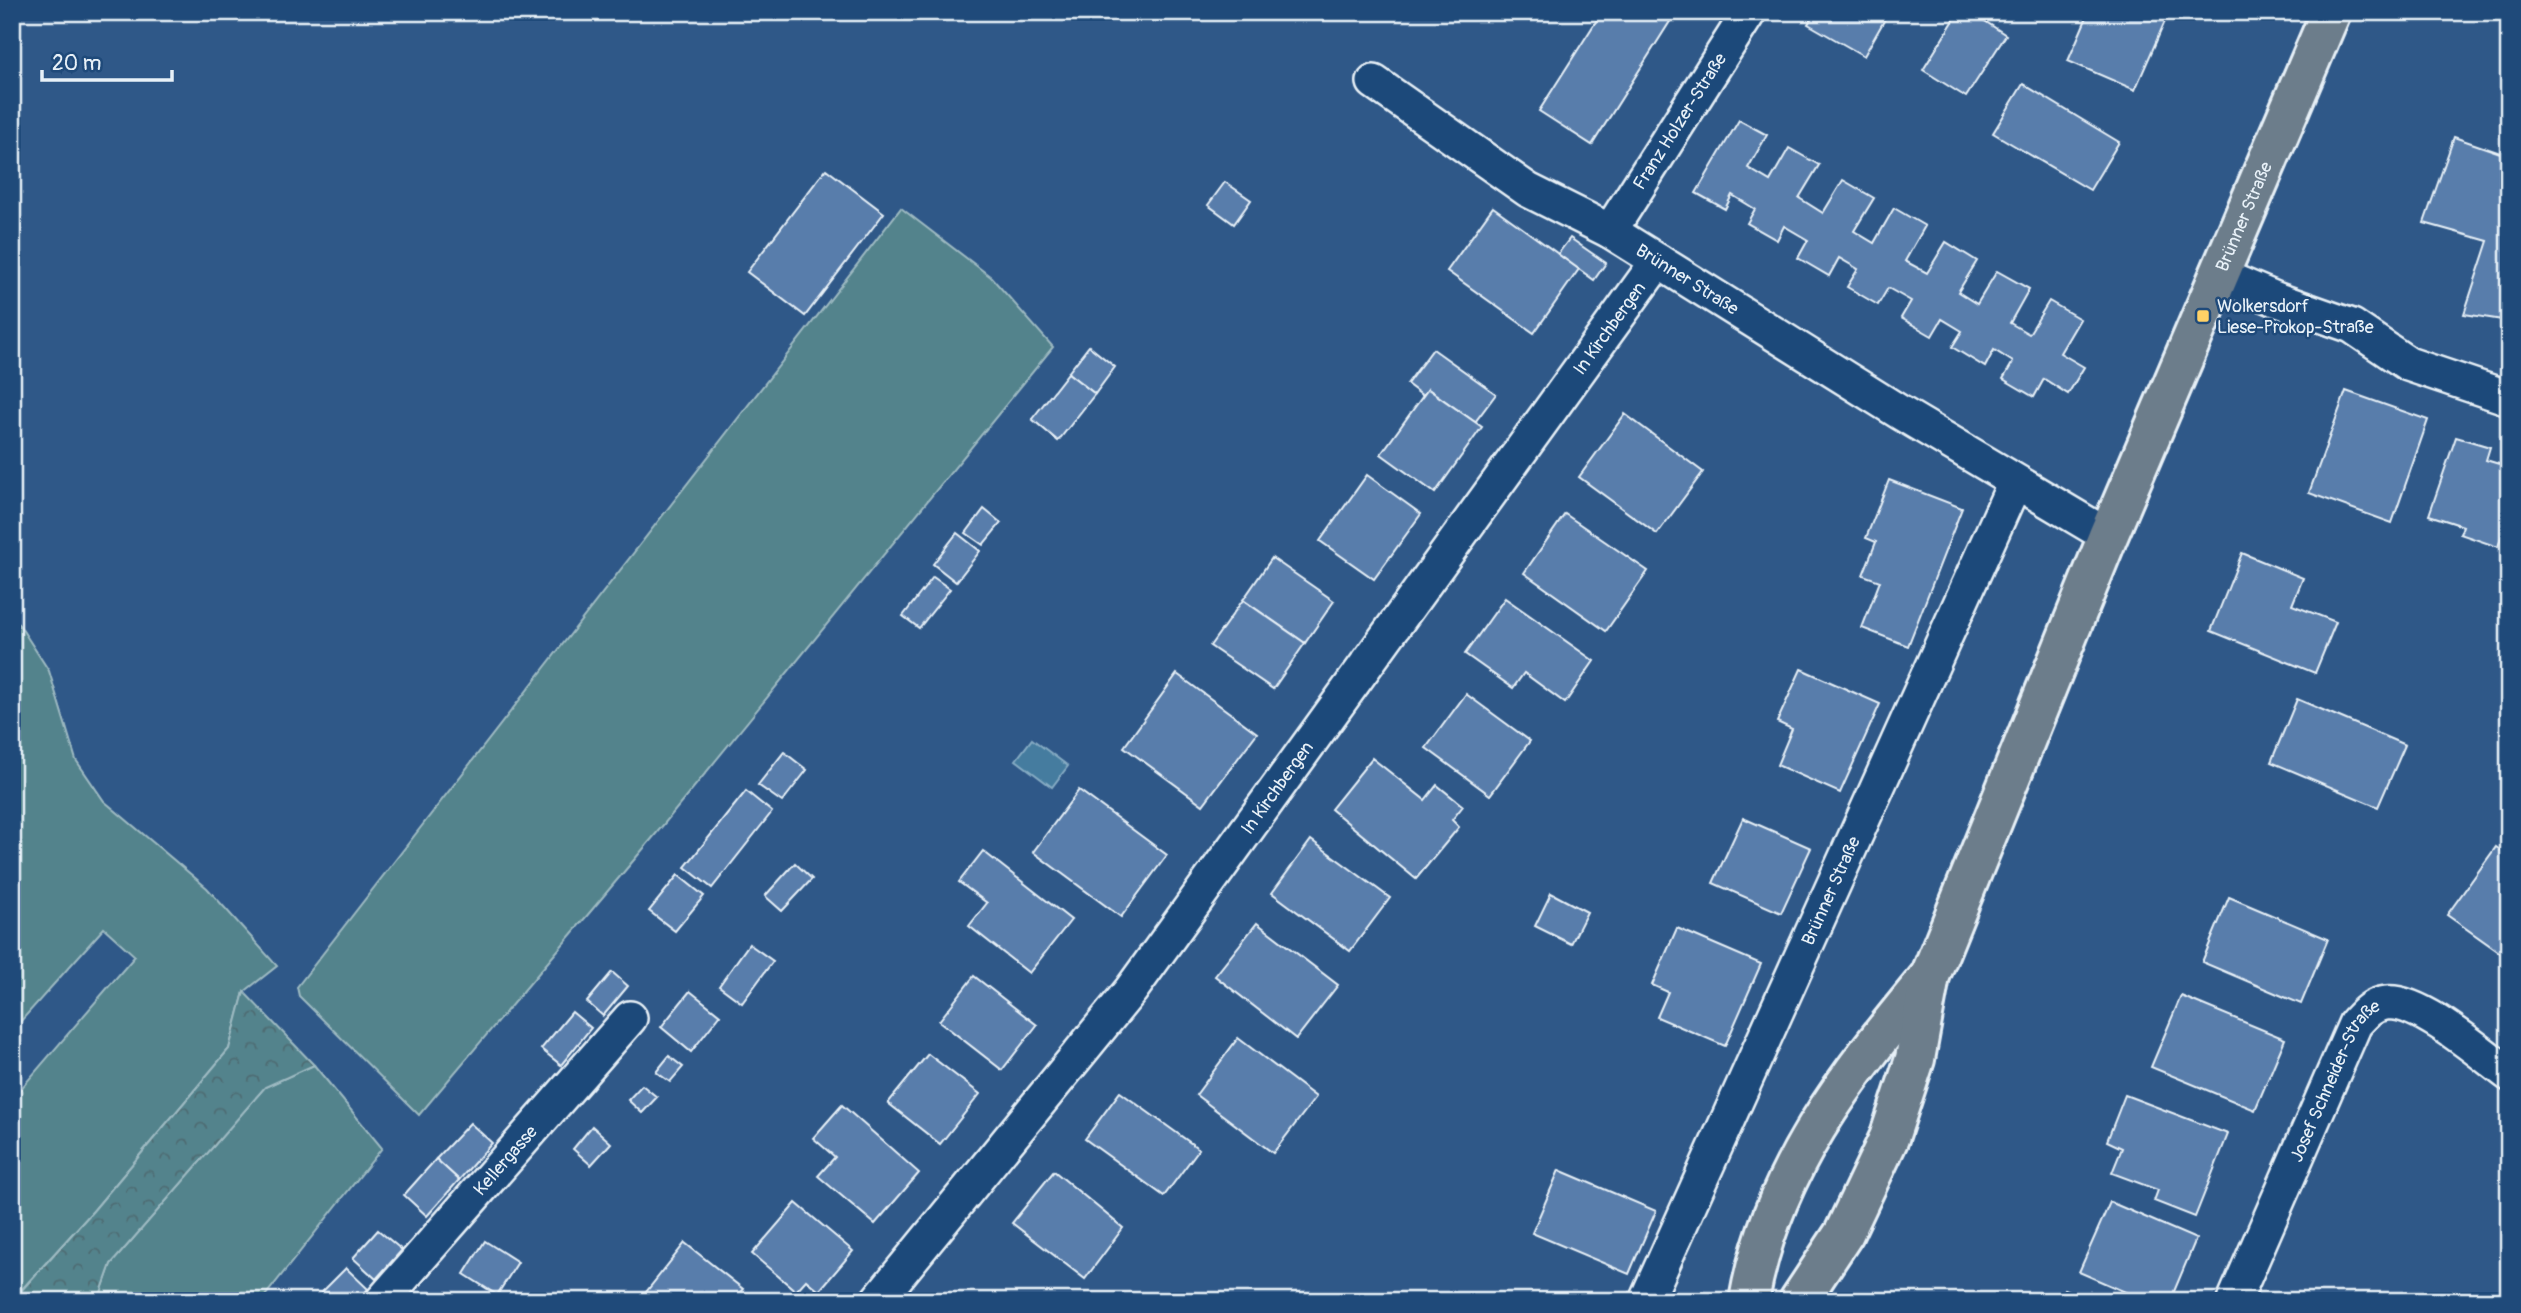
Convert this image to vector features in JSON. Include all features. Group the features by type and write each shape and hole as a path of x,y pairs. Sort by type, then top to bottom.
{"main road":[{"name":"Brünner Straße","path":"1799,1301 1844,1233 1889,1138 1914,1059 1930,976 2108,536 2221,276 2331,12"},
{"name":"Brünner Straße","path":"1749,1301 1772,1214 1800,1153 1824,1112 1876,1041 1930,976"}],"street":[{"name":"Franz Holzer-Straße","path":"1610,230 1749,12"},
{"name":"Brünner Straße","path":"1374,82 1528,190 1610,230 2015,482 2108,536"},
{"name":"In Kirchbergen","path":"877,1301 1131,990 1658,261"},
{"path":"2221,276 2352,326 2409,364 2509,398"},
{"name":"Brünner Straße","path":"1646,1301 2015,482"},
{"name":"Josef Schneider-Straße","path":"2234,1301 2355,1024 2367,1010 2386,1003 2408,1005 2429,1016 2509,1074"},
{"name":"Kellergasse","path":"382,1301 630,1018"}],"green space":[{"path":"901,208 991,277 1053,347 655,835 419,1115 299,996 297,987"},
{"path":"12,617 49,671 76,760 104,801 207,888 277,966 244,992 229,1049 93,1211 12,1300 12,1099 135,956 104,928 12,1031 12,703 16,698 16,675 12,670"},
{"path":"244,992 314,1065 265,1087 111,1264 98,1301 12,1301 93,1211 229,1049"},
{"path":"314,1065 382,1148 261,1301 98,1301 111,1264 265,1087"}],"water":[{"path":"1032,739 1068,766 1052,787 1016,760"}],"building":[{"path":"1602,12 1676,12 1592,145 1539,111"},
{"path":"1815,12 1889,12 1864,56 1808,24"},
{"path":"1959,12 1971,12 2006,35 1966,97 1923,70"},
{"path":"2089,12 2151,12 2166,19 2135,90 2068,61"},
{"path":"2023,84 2119,142 2090,190 1993,133"},
{"path":"1739,120 1767,135 1748,168 1770,181 1789,148 1819,165 1799,198 1823,213 1843,180 1874,198 1854,231 1874,243 1894,208 1925,226 1905,261 1927,273 1946,242 1977,261 1958,292 1977,304 1997,271 2029,289 2010,323 2029,334 2049,301 2080,319 2060,353 2084,367 2068,394 2044,379 2034,397 2003,379 2013,362 1994,350 1985,367 1952,347 1962,331 1942,319 1932,336 1901,318 1911,301 1888,288 1878,305 1847,287 1858,269 1839,258 1829,276 1798,258 1808,240 1784,226 1777,240 1747,223 1755,209 1732,195 1725,209 1696,193"},
{"path":"2454,137 2509,156 2509,321 2464,314 2488,241 2424,223"},
{"path":"826,169 884,213 805,316 747,272"},
{"path":"1225,182 1251,200 1234,224 1208,205"},
{"path":"1493,207 1579,269 1534,333 1447,271"},
{"path":"1570,238 1606,263 1594,280 1558,254"},
{"path":"1089,346 1115,367 1095,394 1068,373"},
{"path":"1433,349 1496,394 1475,422 1428,389 1423,396 1407,384"},
{"path":"1068,373 1095,394 1058,441 1032,419"},
{"path":"1428,389 1482,427 1435,493 1381,454"},
{"path":"2346,391 2428,420 2392,523 2309,493"},
{"path":"1625,414 1703,472 1657,534 1579,477"},
{"path":"2456,437 2490,447 2486,460 2509,467 2509,515 2498,547 2460,534 2463,526 2429,515"},
{"path":"1367,475 1421,514 1374,579 1320,541"},
{"path":"1889,480 1962,508 1908,646 1862,628 1880,581 1863,575 1876,542 1866,538"},
{"path":"984,509 1001,523 983,545 966,533"},
{"path":"1565,514 1648,571 1606,631 1524,573"},
{"path":"957,533 980,551 956,582 933,564"},
{"path":"2242,553 2303,578 2292,605 2336,622 2315,673 2211,631"},
{"path":"1272,558 1334,601 1305,643 1243,600"},
{"path":"933,577 950,589 919,628 903,616"},
{"path":"1505,598 1594,661 1565,703 1524,673 1513,688 1465,654"},
{"path":"1243,600 1305,643 1273,689 1210,646"},
{"path":"1801,669 1880,704 1840,793 1777,765 1792,729 1777,722"},
{"path":"1177,674 1257,733 1203,805 1124,747"},
{"path":"1466,694 1530,741 1490,795 1426,748"},
{"path":"2297,699 2405,745 2378,807 2271,762"},
{"path":"784,752 807,770 782,802 758,785"},
{"path":"1372,758 1425,800 1437,785 1463,806 1452,820 1459,827 1416,879 1331,809"},
{"path":"1079,790 1167,855 1121,917 1033,852"},
{"path":"746,791 772,812 712,888 685,867"},
{"path":"1743,818 1811,848 1781,913 1713,883"},
{"path":"1311,840 1390,898 1350,951 1272,893"},
{"path":"2496,847 2509,856 2509,959 2447,915"},
{"path":"983,851 1071,920 1029,973 969,926 987,903 959,882"},
{"path":"795,863 812,879 782,911 765,896"},
{"path":"678,875 704,896 675,931 649,911"},
{"path":"1551,893 1587,912 1571,944 1535,926"},
{"path":"2229,897 2328,939 2301,1004 2202,962"},
{"path":"1257,923 1338,985 1296,1039 1215,976"},
{"path":"1677,928 1761,964 1725,1046 1657,1017 1668,992 1652,985"},
{"path":"749,944 773,961 742,1003 719,986"},
{"path":"612,972 628,986 603,1016 587,1002"},
{"path":"974,976 1037,1025 1002,1070 939,1021"},
{"path":"690,991 720,1015 691,1052 661,1027"},
{"path":"2181,996 2285,1039 2255,1110 2151,1067"},
{"path":"572,1012 591,1028 561,1065 541,1049"},
{"path":"1238,1038 1316,1097 1273,1153 1196,1095"},
{"path":"928,1054 980,1094 940,1144 888,1103"},
{"path":"669,1056 683,1067 670,1082 656,1072"},
{"path":"642,1085 657,1097 642,1113 628,1100"},
{"path":"1120,1092 1199,1149 1164,1196 1085,1139"},
{"path":"2125,1095 2228,1134 2195,1217 2154,1201 2158,1190 2112,1173 2122,1148 2107,1141"},
{"path":"842,1105 919,1173 875,1224 818,1176 835,1157 813,1138"},
{"path":"470,1123 492,1143 459,1180 436,1159"},
{"path":"592,1126 611,1143 591,1165 573,1149"},
{"path":"436,1159 459,1180 427,1216 404,1195"},
{"path":"1559,1170 1656,1211 1629,1274 1532,1233"},
{"path":"1054,1171 1123,1228 1085,1279 1012,1223"},
{"path":"2110,1202 2196,1239 2170,1301 2146,1301 2079,1272"},
{"path":"796,1203 853,1251 819,1291 806,1280 796,1291 752,1254"},
{"path":"378,1230 402,1250 376,1279 353,1258"},
{"path":"485,1241 518,1262 497,1295 464,1274"},
{"path":"685,1243 743,1289 733,1301 639,1301"},
{"path":"346,1268 368,1289 358,1301 327,1301 320,1294"},
{"path":"2064,1289 2092,1301 2059,1301"}],"place":[{"name":"Wolkersdorf Liese-Prokop-Straße","path":"2203,316"}]}
